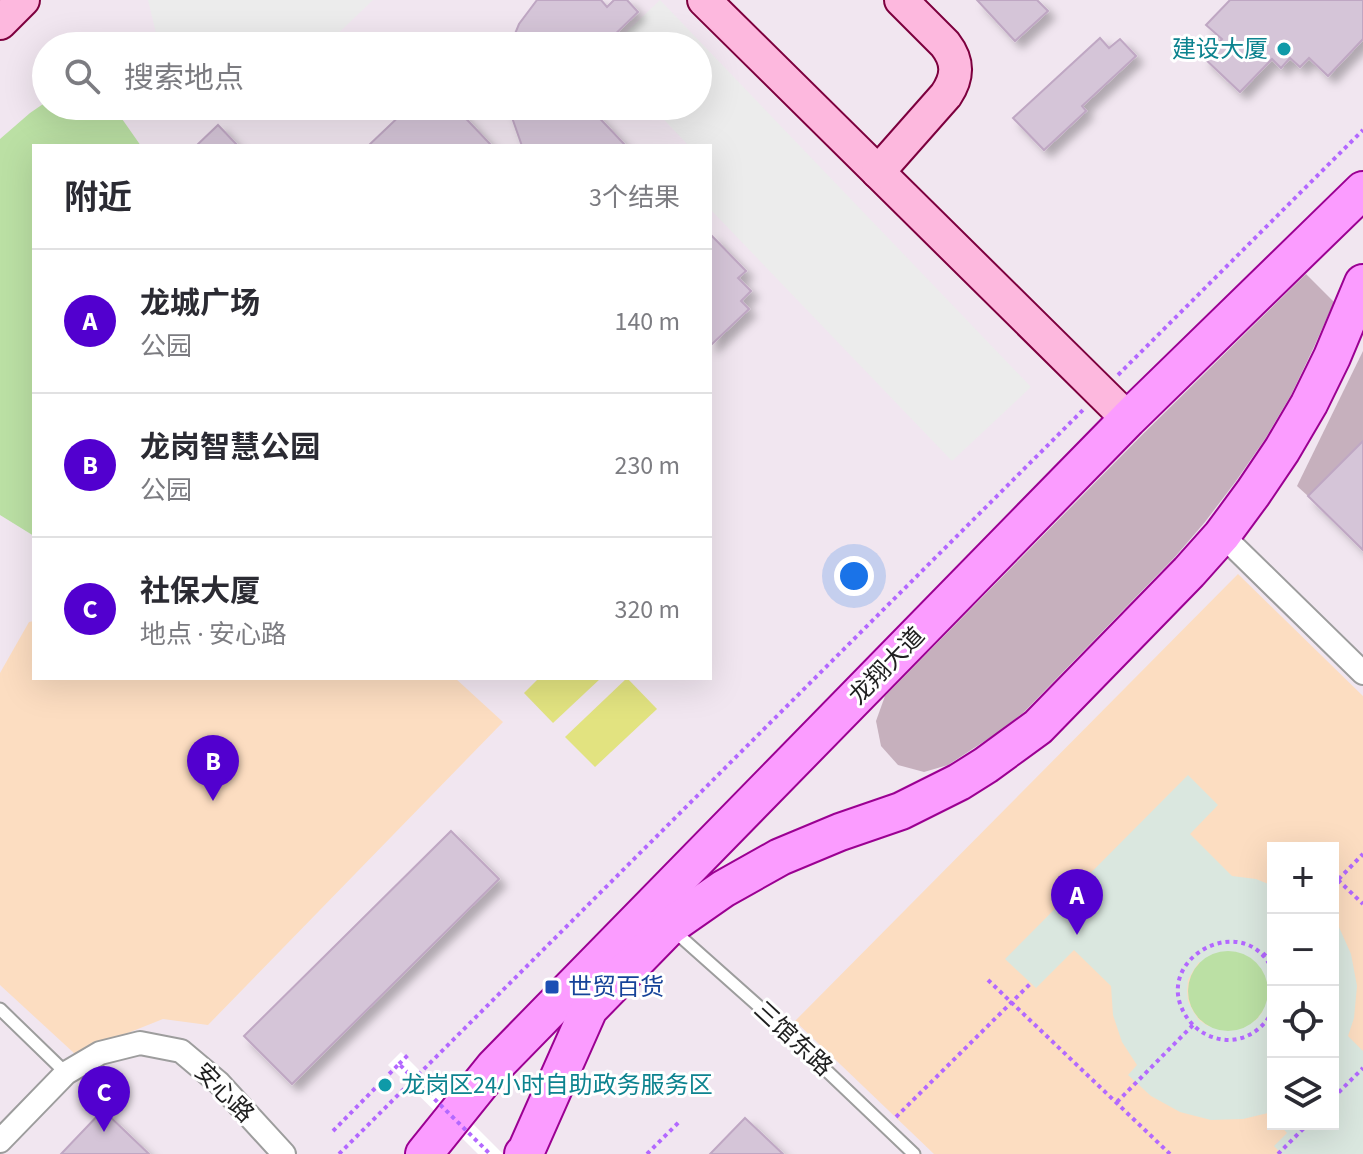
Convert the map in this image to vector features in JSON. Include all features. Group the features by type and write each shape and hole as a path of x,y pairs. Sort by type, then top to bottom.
{"main road":[{"name":"龙翔大道","path":"424,1154 494,1067 1128,419 1363,190"},
{"path":"526,1153 589,1009 670,926 723,889 780,857 930,798 1013,747 1038,727 1189,572 1222,535 1282,450 1309,404 1363,283"}],"street":[{"path":"0,23 23,0"},
{"path":"704,0 1128,419"},
{"path":"878,172 946,95 954,83 956,71 951,51 901,0"},
{"path":"1222,535 1363,673"},
{"name":"安心路","path":"0,1141 66,1073 100,1053 140,1043 181,1051 219,1083 284,1154"}],"lane":[{"name":"三馆东路","path":"670,926 914,1154"},
{"path":"0,1009 66,1073"}],"path":[{"path":"339,1154 1363,130"},
{"path":"1339,879 1363,854"},
{"path":"1339,881 1363,904"},
{"path":"1267,962 1252,948 1240,943 1215,943 1203,948 1185,966 1178,991 1185,1015 1203,1033 1215,1038 1241,1038 1253,1033 1267,1019"},
{"path":"1263,956 1267,952"},
{"path":"988,980 1170,1154"},
{"path":"886,1127 1031,983"},
{"path":"1117,1102 1193,1025"},
{"path":"333,1131 409,1054"},
{"path":"399,1064 490,1154"},
{"path":"1339,1092 1363,1068"},
{"path":"647,1154 679,1122"},
{"path":"1278,1154 1302,1130"}],"shaded area":[{"path":"148,0 373,0 340,32 156,32"},
{"path":"660,0 691,32 627,32"},
{"path":"712,54 1031,387 952,461 712,211 712,144 687,144 664,120 712,120"},
{"path":"32,112 32,120 123,120 140,144 32,144 32,535 0,515 0,139"},
{"path":"1306,274 1334,302 1291,395 1265,439 1205,522 1024,712 1000,731 948,765 924,772 898,765 881,746 876,721 885,696"},
{"path":"1363,351 1363,441 1308,496 1297,486"},
{"path":"1238,574 1363,696 1363,1154 934,1154 795,1021"},
{"path":"32,621 32,680 457,680 503,722 208,1025 163,1019 75,1054 0,985 0,673"},
{"path":"537,680 599,680 553,723 524,693"},
{"path":"625,680 629,680 657,709 595,767 565,737"},
{"path":"1188,775 1218,805 1190,834 1232,876 1267,884 1267,1113 1243,1119 1211,1120 1180,1112 1151,1096 1128,1075 1137,1065 1122,1042 1113,1015 1111,986 1074,950 1036,988 1005,959","holes":["1199,962 1263,1011 1248,1025 1208,1026 1199,1020 1188,1001 1187,991 1188,980"]},
{"path":"1339,927 1351,954 1357,986 1354,1018 1348,1036 1363,1051 1363,1154 1282,1154 1274,1146 1287,1133 1284,1130 1339,1130"},
{"path":"1220,951 1236,951 1250,957 1265,976 1267,1001 1262,1013 1250,1025 1236,1031 1220,1031 1206,1025 1194,1013 1188,999 1188,983 1194,969 1206,957"}],"pier":[{"path":"401,1052 503,1154 478,1154 388,1065"}],"building":[{"path":"537,0 601,0 607,7 614,0 627,0 638,12 617,32 516,32"},
{"path":"977,0 1037,0 1048,11 1015,41"},
{"name":"建设大厦","path":"1230,0 1363,0 1363,39 1328,76 1309,58 1300,67 1290,58 1281,68 1272,59 1240,92 1204,58 1222,39 1206,25"},
{"path":"1100,38 1109,48 1120,39 1136,56 1082,106 1086,111 1044,150 1013,118"},
{"path":"395,120 467,120 490,144 370,144"},
{"path":"513,120 601,120 624,144 521,144"},
{"path":"218,125 236,144 198,144"},
{"path":"712,236 746,271 738,278 751,291 741,301 749,309 712,344"},
{"path":"1363,441 1363,550 1308,496"},
{"path":"451,831 499,879 292,1084 244,1036"},
{"path":"103,1110 149,1154 61,1154"},
{"path":"745,1118 783,1154 710,1154"}],"place":[{"name":"建设大厦","path":"1284,49"},
{"name":"龙岗智慧公园","path":"213,801"},
{"name":"龙城广场","path":"1077,935"},
{"name":"世贸百货","path":"552,987"},
{"name":"龙岗区24小时自助政务服务区","path":"385,1085"},
{"name":"社保大厦","path":"104,1132"}]}
